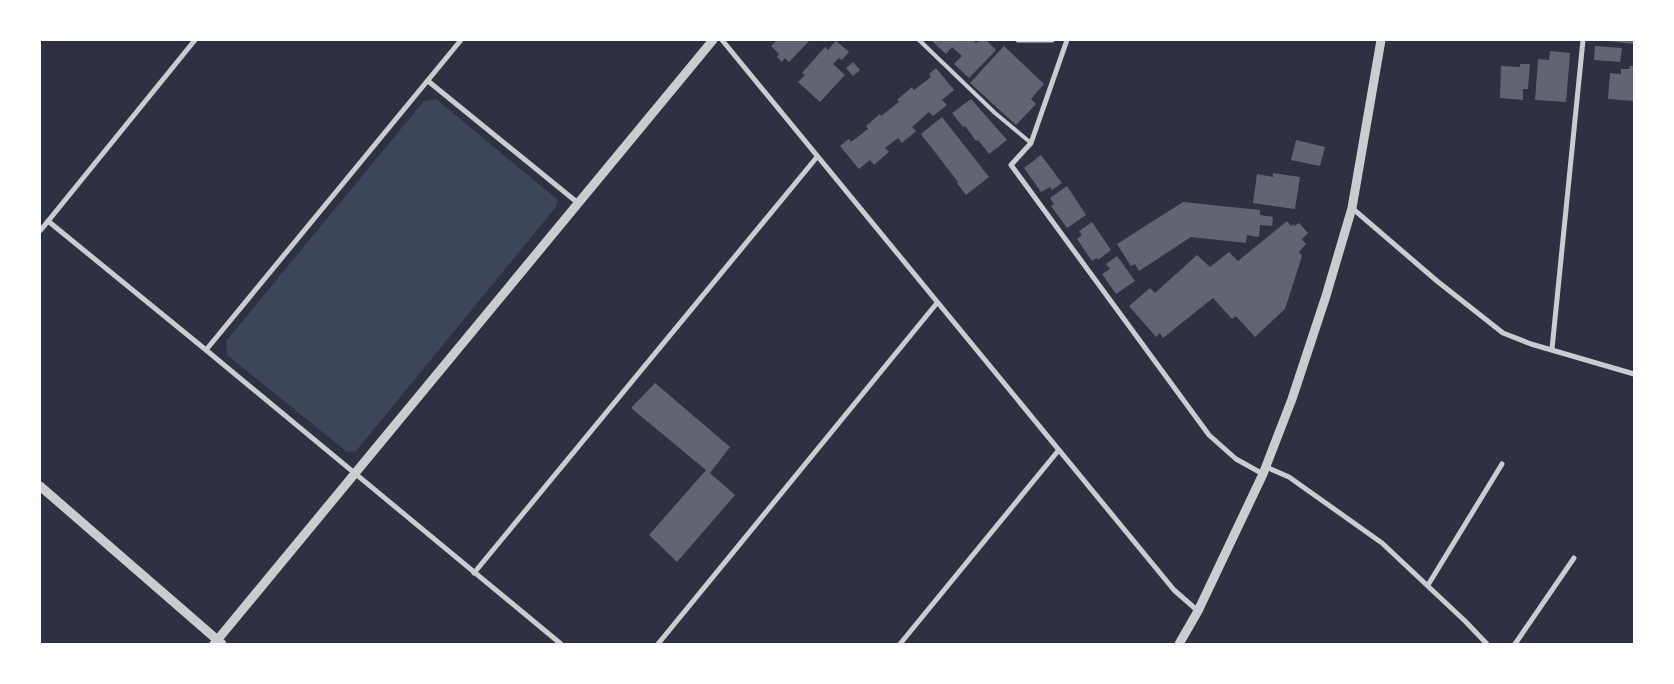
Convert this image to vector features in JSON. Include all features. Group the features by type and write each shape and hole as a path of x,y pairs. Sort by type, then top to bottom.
{"street":[{"path":"40,230 196,40"},
{"path":"206,350 461,40"},
{"path":"40,486 218,643 713,40"},
{"path":"722,40 1058,451 1174,590 1198,611"},
{"path":"1018,40 1052,40"},
{"path":"1067,40 1031,143 1011,164 1209,434 1236,459 1289,477 1382,543 1428,585 1487,644"},
{"path":"1180,644 1198,611 1264,470 1298,380 1326,296 1352,208 1381,40"},
{"path":"1552,348 1583,40"},
{"path":"428,81 578,203"},
{"path":"474,573 817,157"},
{"path":"1352,208 1437,281 1503,333 1531,344 1552,348 1634,374"},
{"path":"48,221 561,644"},
{"path":"658,644 938,303"},
{"path":"900,644 1058,451"},
{"path":"1428,585 1502,464"},
{"path":"1515,644 1574,558"}],"lane":[{"path":"919,40 996,114 1031,143"}],"shaded area":[{"path":"436,99 558,200 556,207 356,451 347,452 227,355 226,341 424,101"}],"building":[{"path":"777,40 810,40 789,62 785,58 782,62 777,57 779,54 771,46"},
{"path":"931,40 973,40 976,43 980,40 986,40 996,50 969,78 954,64 962,56 952,47 946,54"},
{"path":"1634,40 1634,44 1607,41"},
{"path":"836,41 849,52 842,60 839,58 833,64 845,75 820,102 798,82 805,75 802,73 825,47 828,50"},
{"path":"1004,46 1044,84 1031,99 1036,104 1016,125 970,83"},
{"path":"1595,46 1622,48 1620,62 1594,60"},
{"path":"1550,51 1570,53 1566,102 1535,100 1538,59 1549,60"},
{"path":"853,62 860,70 853,76 846,68"},
{"path":"1520,64 1530,64 1528,89 1523,89 1523,100 1500,98 1501,66 1520,67"},
{"path":"1630,66 1634,66 1634,101 1608,99 1610,73 1621,74 1621,69 1629,69"},
{"path":"936,68 954,90 942,100 947,105 933,116 929,112 912,127 916,131 902,143 898,138 885,148 889,152 874,165 870,160 859,169 840,146 849,139 851,142 868,129 866,126 899,102 897,100 912,87 914,90 931,77 929,74"},
{"path":"971,99 1007,140 989,154 952,113"},
{"path":"942,117 989,177 966,195 921,134"},
{"path":"1296,140 1325,147 1320,166 1291,160"},
{"path":"1041,155 1062,183 1052,190 1050,187 1041,192 1024,168"},
{"path":"1273,173 1300,177 1295,209 1253,203 1257,174 1273,177"},
{"path":"1067,186 1086,215 1067,228 1051,206 1054,204 1050,198"},
{"path":"1183,202 1260,210 1260,215 1273,217 1272,226 1260,225 1259,237 1247,235 1246,243 1191,237 1139,271 1135,264 1131,266 1117,244"},
{"path":"1287,221 1291,226 1299,223 1308,233 1302,239 1306,244 1299,252 1302,256 1285,309 1255,337 1236,316 1232,319 1213,298 1163,338 1160,333 1156,337 1129,306 1150,288 1155,293 1197,255 1210,267 1229,252 1238,261"},
{"path":"1092,222 1111,250 1098,260 1097,258 1092,261 1077,239 1082,235 1079,231"},
{"path":"1117,256 1135,281 1116,294 1102,274 1110,269 1106,264"},
{"path":"655,383 730,447 710,473 735,495 677,562 649,535 706,470 631,408"}]}
